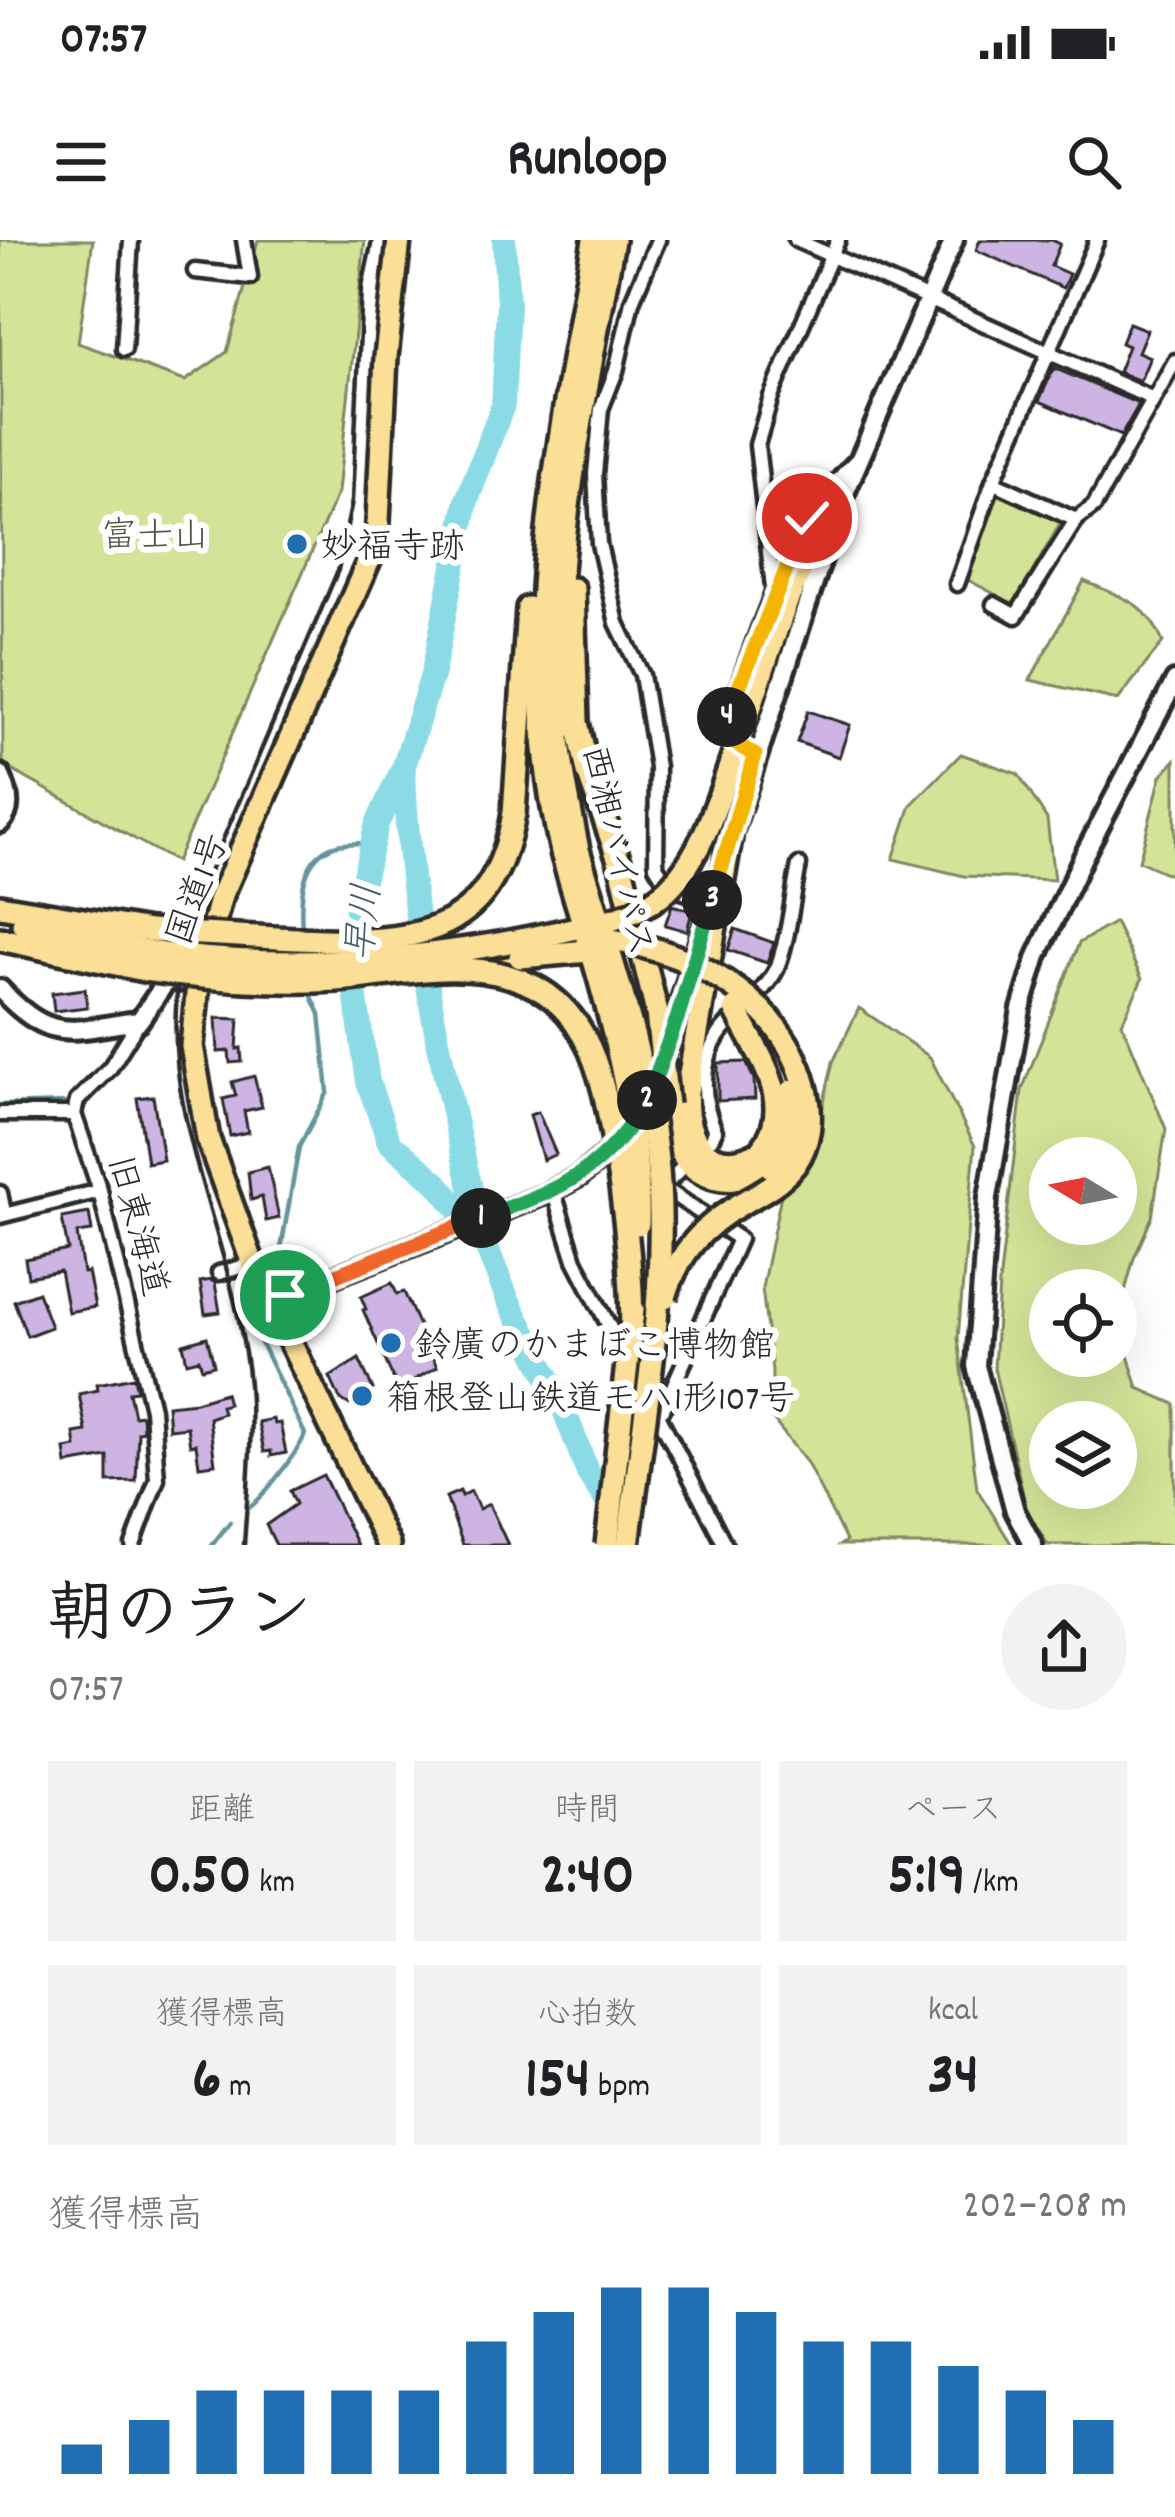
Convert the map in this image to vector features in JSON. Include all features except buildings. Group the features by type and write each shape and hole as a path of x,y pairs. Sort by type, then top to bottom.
{"highway":[{"name":"国道1号","path":"388,1545 253,1264 208,1139 192,1046 198,984 220,899 376,542 386,358 399,240"},
{"name":"西湘バイパス","path":"594,240 552,490 538,676 545,775 632,1032 651,1118 659,1220 652,1347 628,1545"},
{"name":"西湘バイパス","path":"607,1545 639,1216 630,1106 571,853 556,663 560,581 578,445 613,240"},
{"path":"0,906 224,979 296,981 439,969 565,950 613,951 675,969 735,1007 764,1032 779,1055 793,1093 794,1127 789,1144 740,1180 706,1175 681,1154 667,1105 657,1013 621,866 588,772 577,722 572,598 578,445"},
{"path":"0,939 147,951 374,941 421,934 460,917 502,865 514,813 523,648 552,490"},
{"path":"0,916 75,938 147,951 226,962 294,963 519,941 617,919 661,896 692,856 805,562 839,507"},
{"path":"730,838 686,1117 694,1139 710,1155 731,1161 766,1159"},
{"path":"519,941 616,940 700,966 760,1010 804,1083 810,1124 796,1163 768,1189 717,1218 687,1247 668,1288 652,1347"},
{"path":"439,969 480,970 520,979 557,1001 585,1035 602,1080 614,1140 628,1228 632,1320"}],"street":[{"path":"124,349 130,240"},
{"path":"195,271 250,277 244,240"},
{"path":"658,240 632,301 616,371 601,409 596,474 599,544 617,623 642,676 657,767 656,866 669,887 712,901"},
{"path":"796,240 1151,398"},
{"path":"774,596 757,445 771,397 838,240"},
{"path":"271,1300 580,1176 620,1141 649,1096 755,755 839,507 954,240"},
{"path":"957,584 993,482 1096,240"},
{"path":"994,604 1016,616 1076,520 1094,506 1175,361"},
{"path":"755,755 721,735 807,518 858,458"},
{"path":"993,482 1076,520"},
{"path":"1033,1545 1015,1511 976,1366 988,1196 1021,1009 1037,956 1082,857 1175,681"},
{"path":"0,774 9,800 0,823"},
{"path":"711,1139 715,1131 703,1089 707,1064 721,1030 776,968 799,866"},
{"name":"旧東海道","path":"134,1545 157,1479 155,1443 142,1363 100,1191 74,1114 77,1101 110,1067 168,979 198,984"},
{"path":"0,989 34,1021 49,1027 82,1031 139,1021"},
{"path":"0,1114 74,1114"},
{"path":"620,1141 662,1187 739,1239 695,1342 663,1409 657,1411"},
{"path":"662,1187 681,1169"},
{"path":"0,1193 2,1215 100,1191"},
{"path":"549,1192 574,1260 725,1545"},
{"path":"219,1273 253,1264"}],"green space":[{"name":"富士山","path":"0,240 93,240 78,343 185,381 227,352 258,240 365,240 338,492 176,862 3,765"},
{"path":"998,494 1061,522 1014,604 966,579"},
{"path":"1084,581 1141,609 1163,642 1118,700 1030,680"},
{"path":"961,754 1018,774 1047,819 1054,880 964,876 893,859 911,805"},
{"path":"1175,760 1175,877 1139,861 1161,776"},
{"path":"1115,922 1142,979 1122,1023 1166,1129 1152,1217 1131,1269 1029,1269 1029,1377 1135,1377 1138,1388 1175,1404 1175,1545 1048,1545 1027,1511 994,1368 1022,1090 1079,943"},
{"path":"859,1008 930,1057 975,1146 958,1338 977,1489 1012,1545 840,1545 846,1541 807,1463 771,1417 772,1371 762,1288 782,1190 815,1141 833,1062"}],"waterway":[{"name":"早川","path":"504,240 508,304 503,405 467,500 433,672 404,766 377,824 357,904 355,992 368,1082 389,1142 437,1183 484,1241 508,1300 561,1402 588,1473 618,1518"},
{"path":"404,772 413,889 431,1004 482,1233"},
{"path":"302,931 302,894 314,860 334,846 373,843"},
{"path":"279,1260 299,1147 328,1092 320,1014 309,990"},
{"path":"0,1105 66,1103"},
{"path":"249,1508 305,1434 258,1337 261,1329"},
{"path":"212,1545 230,1522"}],"railway":[{"path":"244,1545 250,1449 248,1376 233,1294 179,1080 175,1026 180,968 195,905 338,570 352,501 362,287 372,240"}],"place":[{"name":"妙福寺跡","path":"297,544"},
{"name":"鈴廣のかまぼこ博物館","path":"391,1343"},
{"name":"箱根登山鉄道モハ1形107号","path":"362,1396"}],"route":[{"path":"285,1295 546,1194 580,1176 628,1132 649,1096 678,1016 755,755 721,735 807,518"}]}
